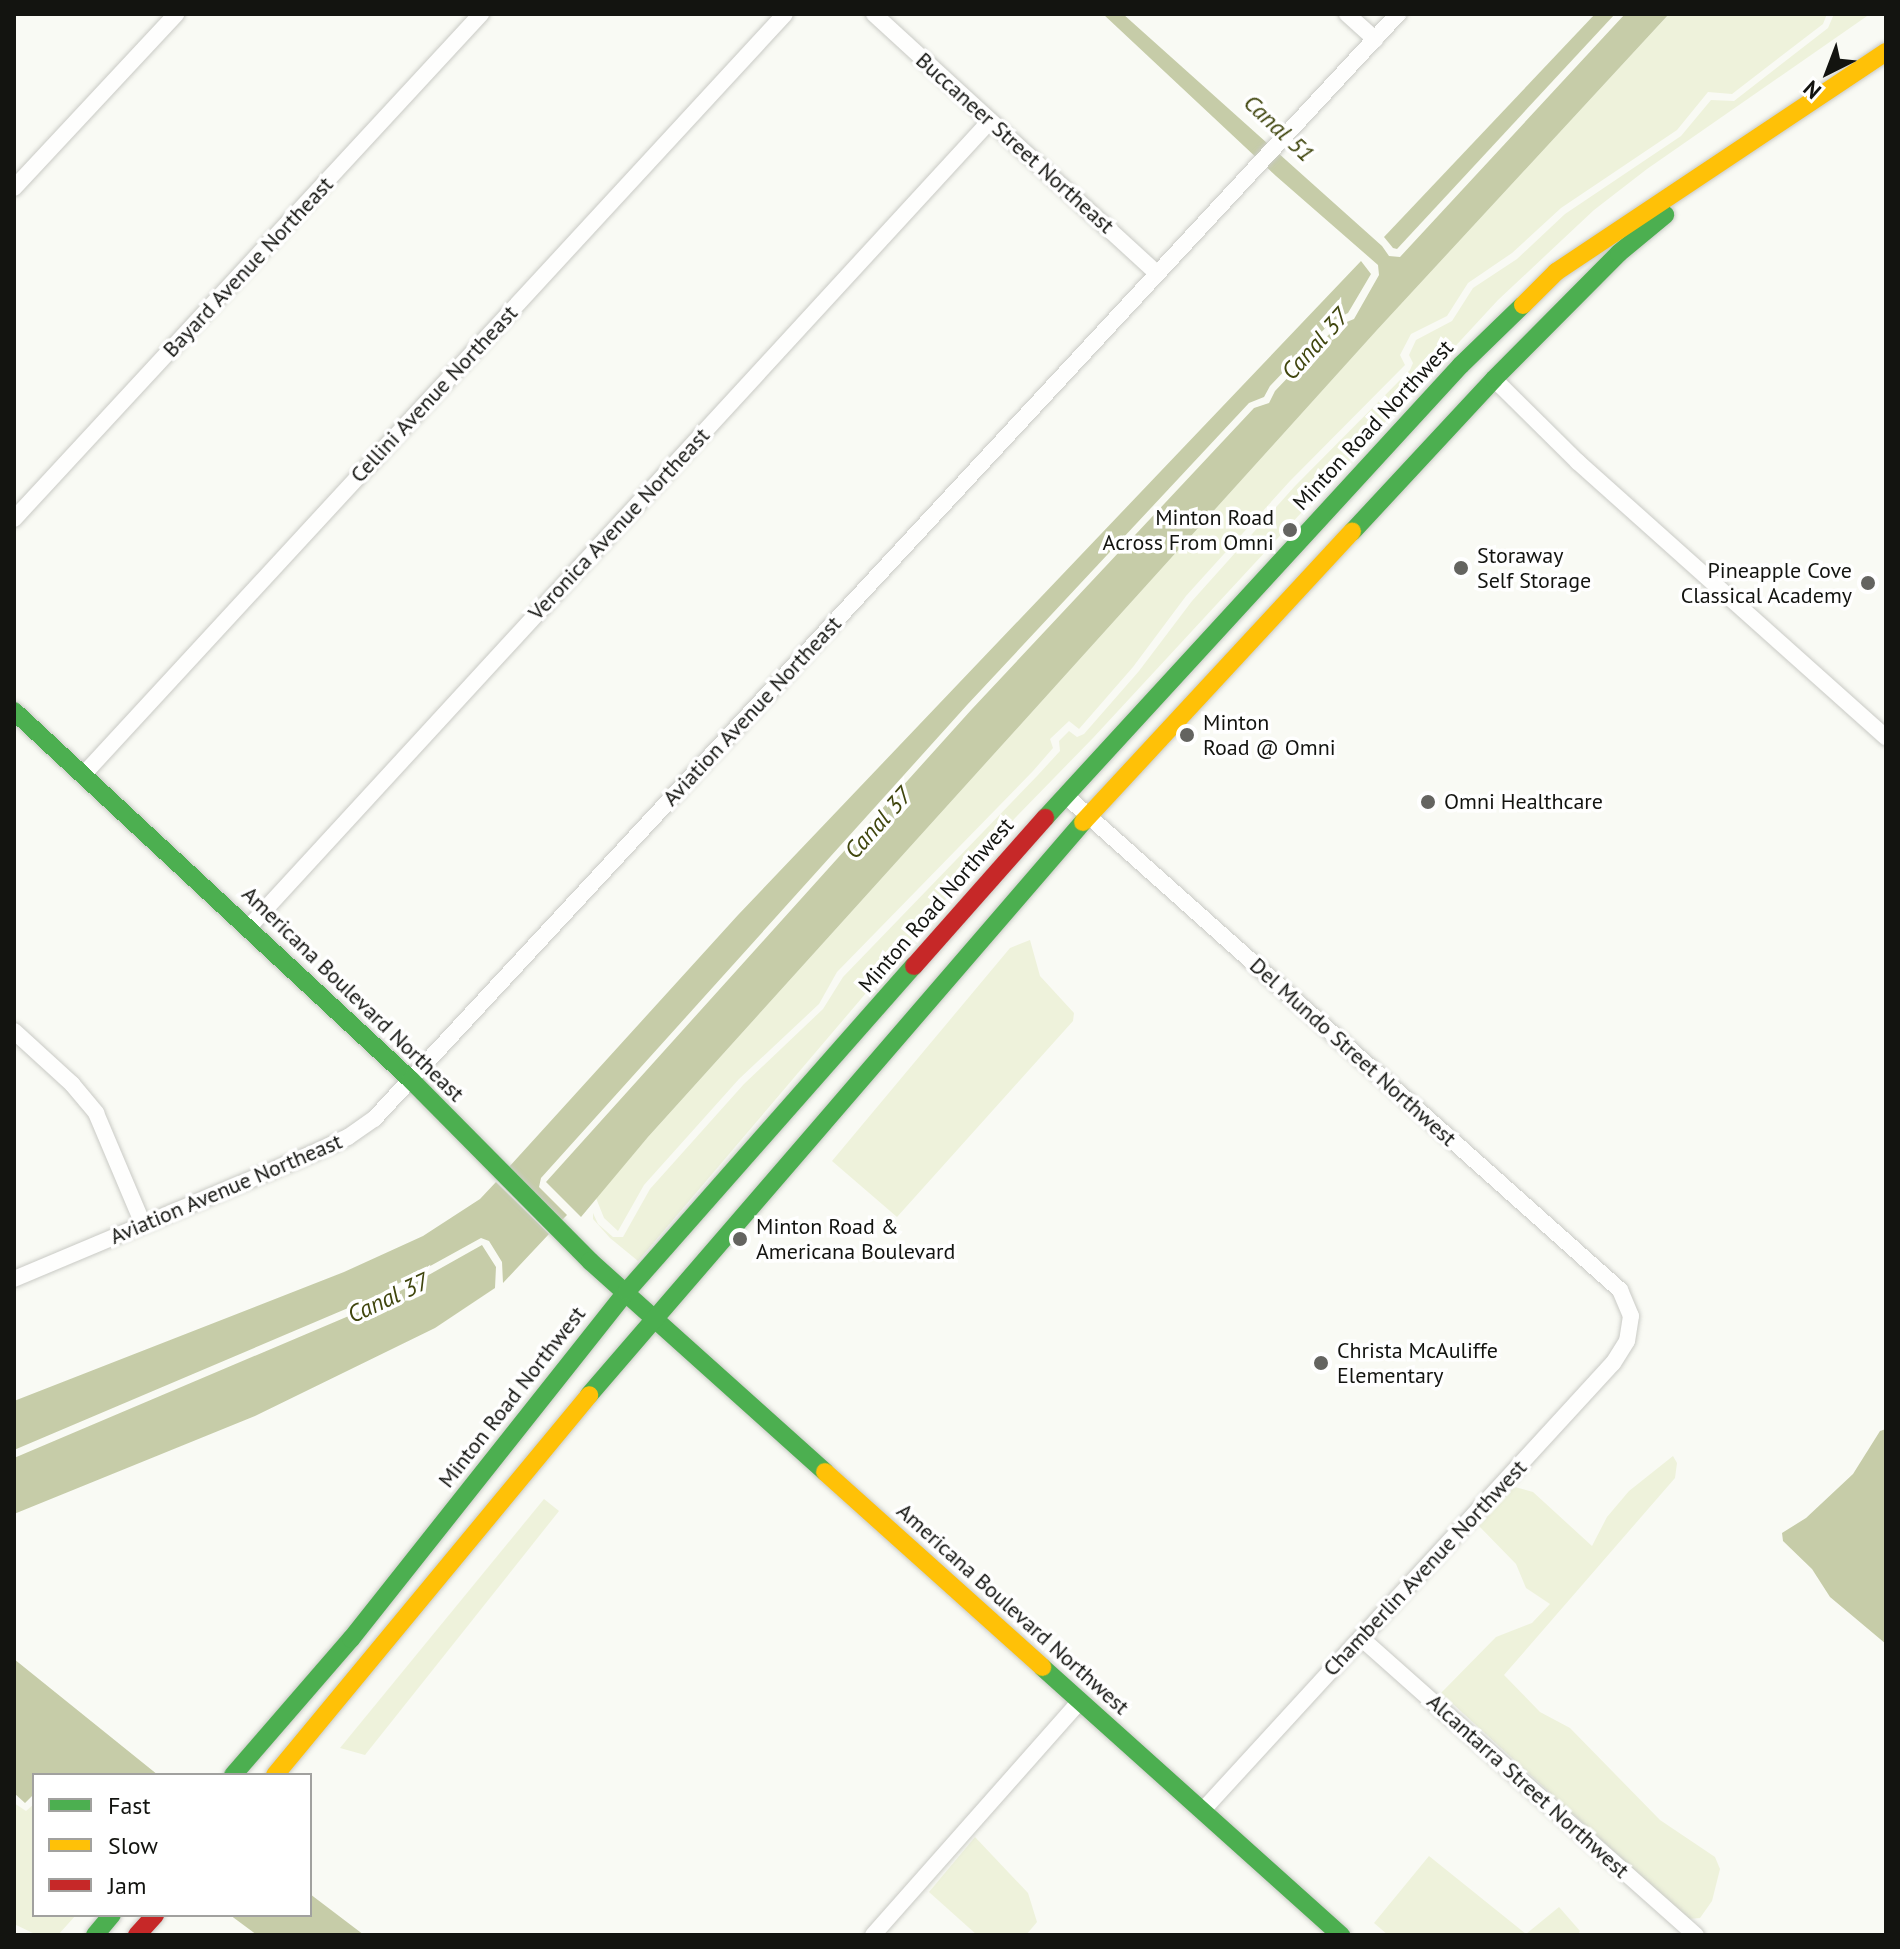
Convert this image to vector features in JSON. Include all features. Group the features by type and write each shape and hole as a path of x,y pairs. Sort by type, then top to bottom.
{"main road":[{"name":"Minton Road Northwest","path":"235,1773 351,1639 627,1291 1065,795 1461,365 1556,272 1886,52"},
{"name":"Minton Road Northwest","path":"277,1773 654,1317 1088,816 1494,379 1619,253 1750,143"},
{"name":"Americana Boulevard Northeast","path":"14,711 411,1080 590,1261 654,1317"},
{"name":"Americana Boulevard Northwest","path":"654,1317 1341,1935"},
{"path":"95,1935 110,1917"},
{"path":"137,1935 153,1917"}],"street":[{"path":"14,188 176,14"},
{"name":"Bayard Avenue Northeast","path":"14,519 481,14"},
{"name":"Cellini Avenue Northeast","path":"83,775 785,14"},
{"name":"Buccaneer Street Northeast","path":"874,14 1157,273"},
{"path":"1347,14 1375,39"},
{"name":"Aviation Avenue Northeast","path":"14,1279 348,1137 374,1119 1398,14"},
{"name":"Veronica Avenue Northeast","path":"249,927 990,121"},
{"path":"1494,379 1578,462 1886,737"},
{"name":"Del Mundo Street Northwest","path":"1065,795 1620,1290 1631,1316"},
{"path":"14,1031 72,1084 96,1113 143,1224"},
{"name":"Chamberlin Avenue Northwest","path":"1202,1811 1613,1363 1627,1341 1631,1316"},
{"name":"Alcantarra Street Northwest","path":"1361,1638 1696,1935"},
{"path":"873,1935 1079,1702"}],"shaded area":[{"path":"1669,14 1827,14 1823,24 1732,94 1708,92 1677,130 1561,208 1512,253 1468,283 1447,316 1411,334 1400,355 1405,365 1290,481 1186,596 1133,667 1079,729 1069,721 1050,739 1053,748 1033,771 837,972 819,1004 739,1079 644,1185 618,1231 604,1218 596,1198 648,1137 1377,330"},
{"path":"1834,14 1870,14 1647,169 1594,210 1498,300 1093,738 1015,818 638,1261 610,1238 593,1219 593,1213 598,1224 613,1237 623,1237 650,1189 744,1084 823,1009 843,977 1038,775 1060,751 1059,741 1069,731 1077,737 1084,734 1139,671 1192,601 1295,486 1410,370 1413,363 1409,355 1416,340 1452,321 1473,288 1517,259 1565,214 1681,136 1711,100 1734,101 1828,28"},
{"path":"1030,940 1040,976 1074,1013 1073,1021 897,1217 832,1161 1010,948"},
{"path":"1673,1456 1677,1463 1675,1478 1504,1675 1540,1712 1570,1728 1660,1820 1715,1857 1720,1869 1712,1901 1700,1918 1688,1919 1441,1693 1496,1637 1532,1623 1550,1604 1526,1588 1516,1564 1479,1526 1502,1499 1515,1487 1533,1492 1592,1546 1607,1517 1629,1491"},
{"path":"544,1499 559,1511 365,1755 340,1748"},
{"path":"14,1803 26,1811 32,1806 32,1917 74,1917 58,1935 37,1935 14,1924"},
{"path":"975,1837 1028,1893 1037,1922 1026,1935 977,1935 929,1892"},
{"path":"1429,1856 1526,1934 1559,1907 1580,1931 1578,1935 1388,1935 1374,1923"}],"water":[{"name":"Canal 37","path":"1103,14 1123,14 1382,246 1389,256 1400,257 1625,14 1669,14 1377,330 648,1137 581,1217 546,1182 972,709 1254,408 1269,403 1275,391 1337,326 1354,319 1379,275 1378,265 1276,176"},
{"path":"1595,14 1615,14 1397,249 1393,248 1384,237"},
{"path":"1361,261 1371,274 1348,313 1332,321 1270,386 1264,397 1249,403 967,705 541,1178 539,1187 567,1215 562,1220 509,1167 738,915"},
{"path":"496,1182 549,1234 503,1283 502,1262 489,1241 481,1238 374,1297 14,1450 14,1401 344,1272 423,1236 480,1199"},
{"name":"Canal 37","path":"482,1245 496,1267 495,1288 435,1328 255,1416 14,1514 14,1458 377,1304"},
{"path":"1886,1429 1886,1644 1830,1597 1812,1569 1783,1541 1782,1533 1806,1518 1853,1474 1880,1431"},
{"path":"14,1659 156,1773 32,1773 32,1796 25,1803 14,1793"},
{"path":"312,1896 364,1935 257,1935 233,1917 312,1917"}],"traffic: fast":[{"path":"1352,532 1494,379 1619,253 1665,215"},
{"path":"1045,818 1461,365 1523,305"},
{"path":"14,711 411,1080 590,1261 825,1472"},
{"path":"589,1395 1083,822"},
{"path":"235,1773 351,1639 627,1291 914,966"},
{"path":"1042,1667 1341,1935"},
{"path":"95,1935 110,1917"}],"traffic: slow":[{"path":"1523,305 1556,272 1886,52"},
{"path":"1083,822 1352,532"},
{"path":"277,1773 589,1395"},
{"path":"825,1472 1042,1667"}],"traffic: jam":[{"path":"914,966 1045,818"},
{"path":"137,1935 153,1917"}],"place":[{"name":"Minton Road Across From Omni","path":"1290,530"},
{"name":"Storaway Self Storage","path":"1461,568"},
{"name":"Pineapple Cove Classical Academy","path":"1868,583"},
{"name":"Minton Road @ Omni","path":"1187,735"},
{"name":"Omni Healthcare","path":"1428,802"},
{"name":"Minton Road & Americana Boulevard","path":"740,1239"},
{"name":"Christa McAuliffe Elementary","path":"1321,1363"}],"water label":[{"name":"Canal 51","path":"1279,128"}]}
